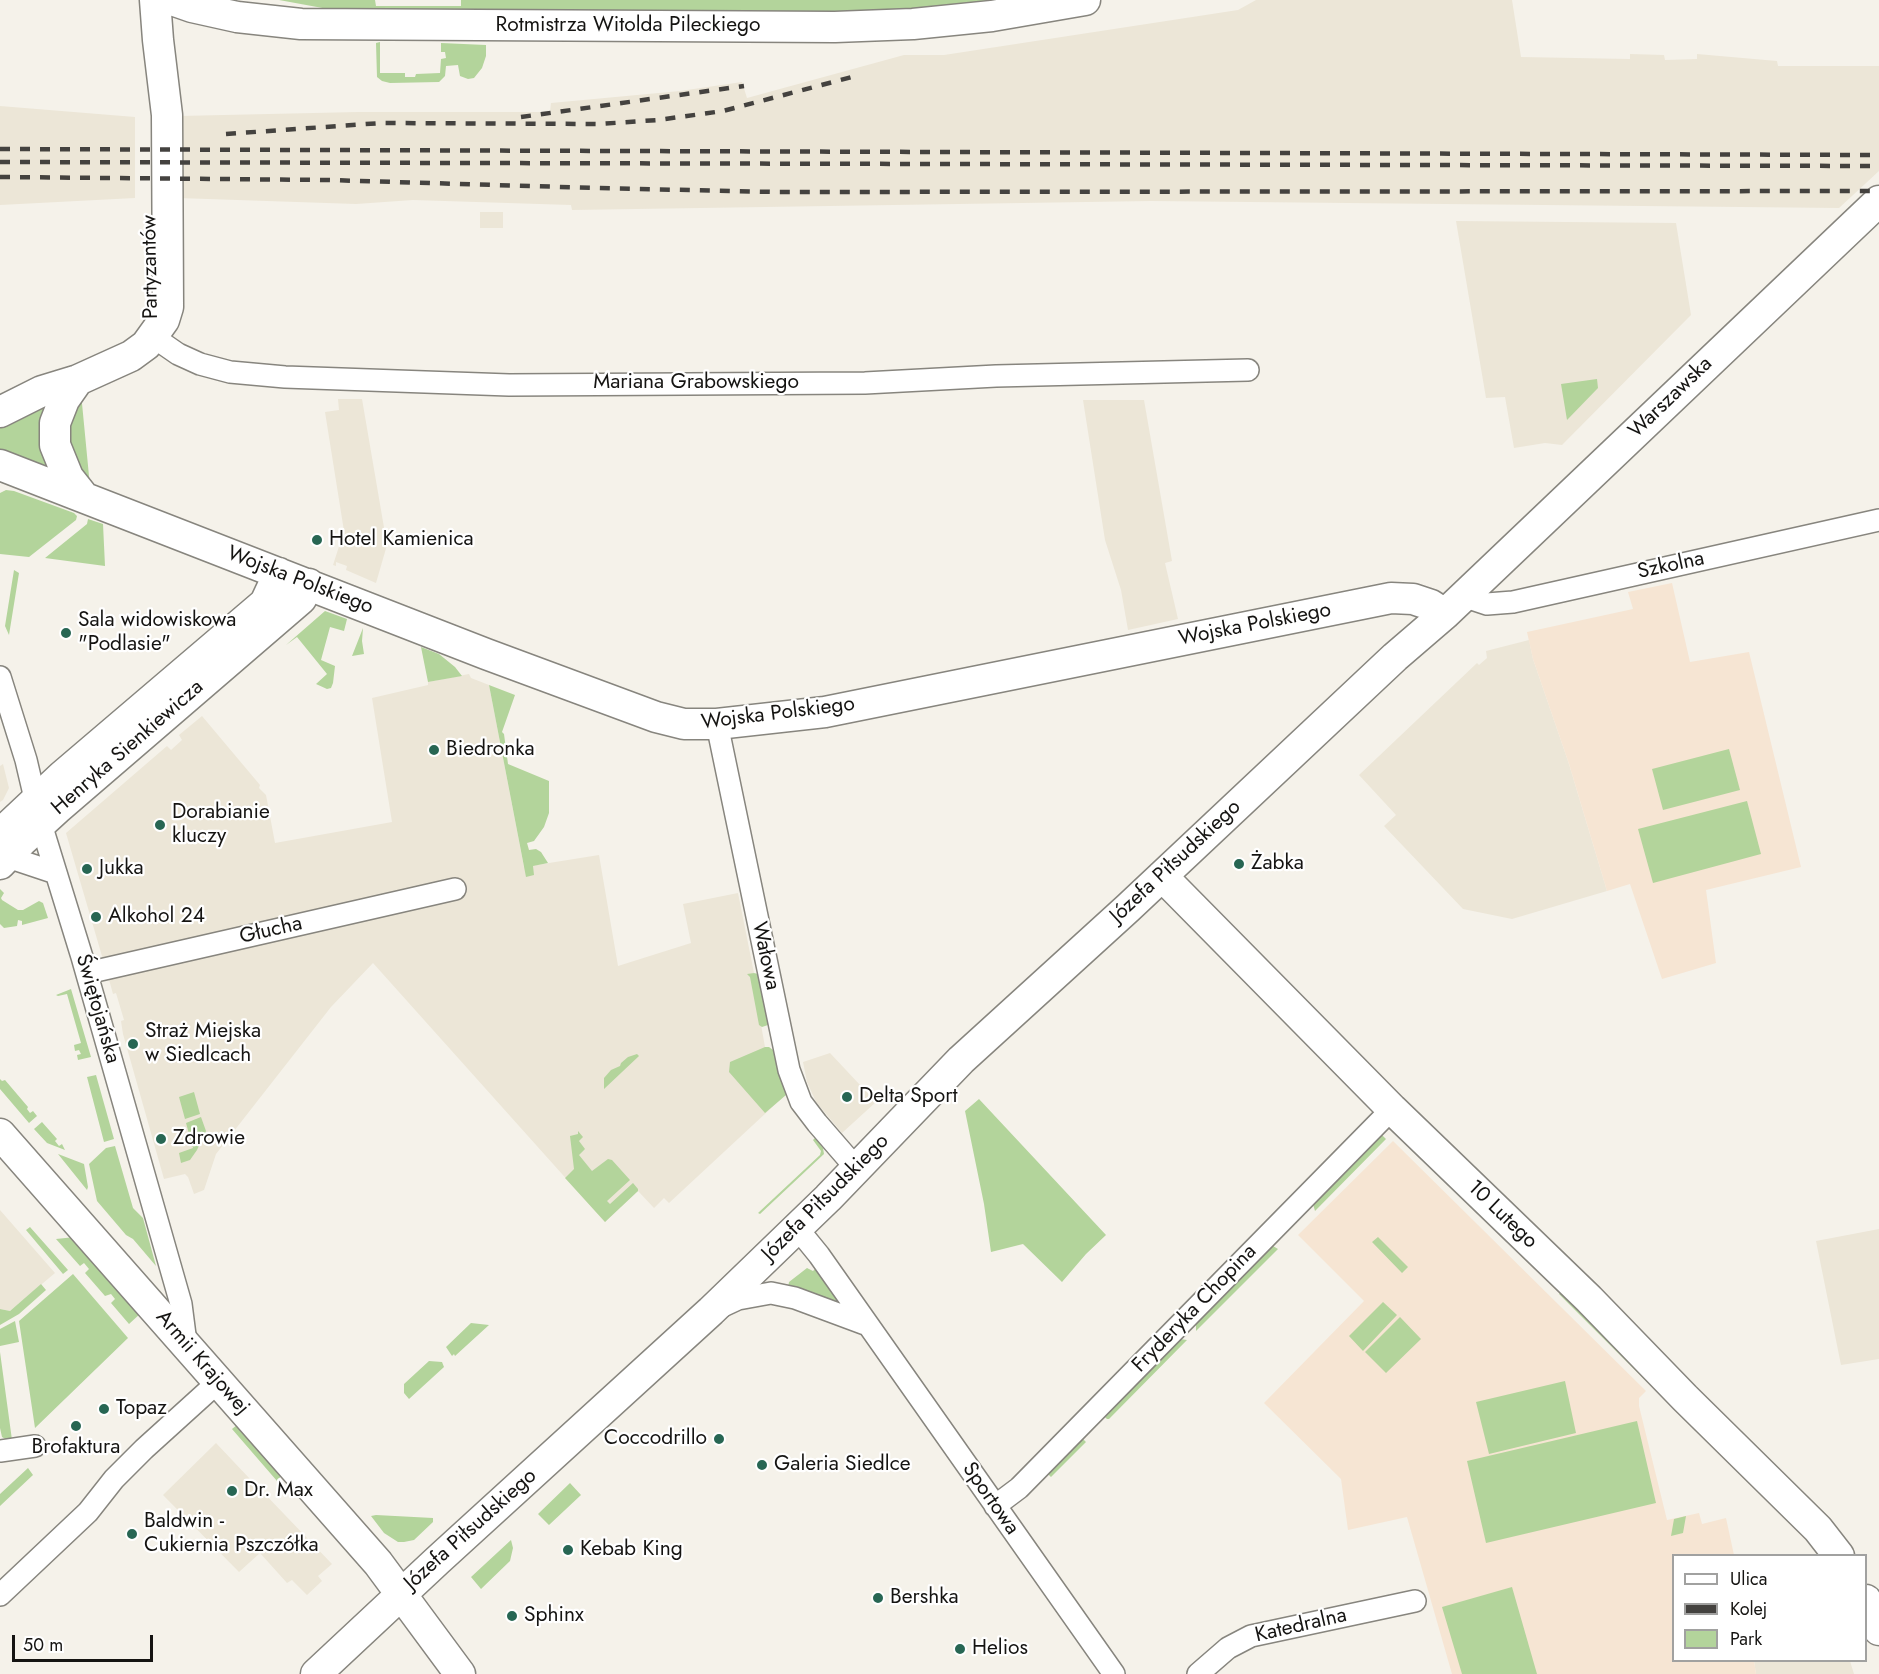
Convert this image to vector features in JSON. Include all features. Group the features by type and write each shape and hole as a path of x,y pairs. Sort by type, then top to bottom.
{"street":[{"name":"Partyzantów","path":"152,336 149,203 150,117 158,40 155,0"},
{"name":"Rotmistrza Witolda Pileckiego","path":"172,0 237,17 301,24 835,27 913,24 992,16 1085,0"},
{"name":"Warszawska","path":"1454,605 1873,206"},
{"name":"Mariana Grabowskiego","path":"152,336 178,354 200,364 230,372 285,377 509,385 865,383 996,375 1248,370"},
{"path":"0,412 42,391 78,380 131,356 146,345 152,336"},
{"path":"78,380 64,400 55,423 55,445 68,477 83,496"},
{"name":"Wojska Polskiego","path":"0,465 486,654 656,717 684,724 717,724 825,712 1391,598 1413,599 1431,605 1454,605"},
{"name":"Szkolna","path":"1454,605 1512,602 1879,520"},
{"name":"Henryka Sienkiewicza","path":"3,852 91,751 137,727 265,603 279,573"},
{"name":"Henryka Sienkiewicza","path":"38,812 137,727 301,599 309,585"},
{"name":"Józefa Piłsudskiego","path":"316,1674 711,1311 797,1228 961,1060 1162,876 1395,657 1454,605"},
{"name":"Świętojańska","path":"0,677 26,760 38,812 87,973 181,1304 186,1343"},
{"name":"Wałowa","path":"717,724 789,1070 801,1102 856,1168"},
{"path":"26,760 49,771 54,771 91,751"},
{"path":"3,852 56,873"},
{"name":"10 Lutego","path":"1162,876 1392,1109 1589,1299 1685,1398 1818,1529 1837,1554"},
{"name":"Głucha","path":"87,973 455,889"},
{"name":"Fryderyka Chopina","path":"995,1506 1019,1488 1392,1109"},
{"name":"Armii Krajowej","path":"0,1134 378,1563 460,1674"},
{"name":"Sportowa","path":"797,1228 819,1255 1114,1674"},
{"path":"711,1311 738,1299 771,1293 795,1298 866,1324"},
{"path":"0,1595 88,1512 114,1479 144,1449 218,1382"},
{"path":"0,1451 35,1446"},
{"name":"Katedralna","path":"1198,1674 1228,1648 1251,1636 1415,1601"},
{"path":"1867,1602 1879,1628"}],"shaded area":[{"path":"1256,0 1512,0 1521,57 1630,59 1630,54 1664,55 1665,60 1697,59 1697,54 1777,61 1778,66 1879,66 1879,171 1839,208 1151,201 572,210 571,205 413,200 356,204 178,198 179,116 358,112 550,112 551,103 680,91 742,82 747,98 904,55 944,55 1238,10"},
{"path":"0,106 135,117 135,198 0,205"},
{"path":"480,212 503,212 503,228 480,228"},
{"path":"1456,221 1676,223 1691,315 1562,445 1545,443 1514,448 1505,397 1486,398"},
{"path":"338,399 362,399 387,545 376,583 346,570 347,566 336,562 336,566 333,565 344,531 325,412 339,410"},
{"path":"1083,400 1144,400 1172,561 1165,563 1178,619 1128,630 1121,590 1105,540"},
{"path":"1672,583 1690,662 1749,652 1801,867 1706,890 1716,963 1662,979 1630,884 1607,891 1569,764 1533,659 1527,632 1633,609 1628,592"},
{"path":"1529,640 1533,659 1569,764 1607,891 1512,919 1463,909 1384,826 1396,815 1359,775 1477,663 1479,665 1487,658 1486,651"},
{"path":"469,674 471,678 489,685 524,867 599,855 618,966 691,943 683,904 738,893 754,973 752,974 765,1047 781,1099 669,1203 664,1198 654,1208 638,1191 605,1222 373,963 331,1007 216,1154 204,1190 194,1194 185,1174 164,1179 123,1034 121,1021 124,1020 107,972 457,894 464,881 104,963 66,833 167,746 171,750 182,740 179,735 202,716 266,795 275,843 392,822 372,698 428,685 428,682"},
{"path":"3,764 9,788 0,802 0,766"},
{"path":"830,1053 876,1102 842,1133 816,1102 807,1082 803,1062"},
{"path":"1393,1141 1646,1391 1639,1398 1639,1406 1667,1520 1699,1513 1702,1524 1726,1518 1734,1554 1672,1554 1672,1662 1754,1662 1756,1674 1452,1674 1407,1517 1348,1530 1341,1479 1264,1403 1364,1301 1298,1235"},
{"path":"0,1210 55,1273 10,1311 0,1309"},
{"path":"1879,1229 1879,1359 1841,1365 1816,1241"},
{"path":"216,1443 250,1479 248,1481 252,1486 255,1484 332,1564 318,1576 322,1581 307,1595 292,1580 287,1583 260,1553 239,1572 163,1495"},
{"path":"1754,1662 1850,1662 1854,1674 1756,1674"}],"green space":[{"path":"279,0 375,0 376,6 461,6 461,0 1019,0 845,15 328,9"},
{"path":"380,42 380,73 405,73 405,77 440,73 441,59 446,58 445,52 441,52 441,43 486,45 486,56 482,68 474,78 468,79 460,76 458,65 446,66 445,76 439,82 390,83 377,77 376,43"},
{"path":"1597,379 1598,388 1567,420 1561,384"},
{"path":"81,393 90,483 81,478 62,425"},
{"path":"53,399 53,471 0,450 0,428"},
{"path":"6,490 74,513 77,516 76,520 29,557 0,554 0,493"},
{"path":"88,519 103,524 105,566 45,558 87,524"},
{"path":"14,570 19,573 9,635 5,626"},
{"path":"325,611 347,619 344,631 330,627 321,660 335,666 333,683 331,688 327,689 316,684 327,674 297,637 286,645"},
{"path":"363,628 364,654 352,656"},
{"path":"421,647 439,654 462,676 428,682"},
{"path":"489,685 515,695 502,732 508,764 549,781 549,813 544,827 534,841 527,843 529,850 536,849 541,852 548,863 533,866 534,875 526,877"},
{"path":"1729,749 1740,790 1663,810 1652,769"},
{"path":"1747,801 1761,854 1653,883 1638,829"},
{"path":"0,889 4,893 2,900 18,910 23,910 39,901 43,903 48,918 22,925 22,921 18,920 17,926 4,928 0,924"},
{"path":"747,974 758,974 768,1025 762,1027 759,1025 750,977"},
{"path":"71,989 91,1057 78,1060 77,1055 81,1054 79,1050 75,1051 74,1045 81,1043 67,994 56,995"},
{"path":"765,1047 773,1050 786,1095 765,1113 729,1072 730,1062"},
{"path":"637,1054 639,1056 604,1089 604,1078 611,1070 620,1066 628,1057"},
{"path":"96,1075 114,1139 104,1142 87,1077"},
{"path":"0,1079 5,1080 28,1107 30,1113 33,1111 37,1116 29,1123 0,1089"},
{"path":"194,1092 200,1114 185,1119 179,1097"},
{"path":"979,1099 1106,1235 1062,1282 1023,1244 991,1252 984,1204 965,1111"},
{"path":"201,1117 206,1131 190,1160 181,1163 179,1153 193,1148 186,1123"},
{"path":"42,1122 57,1139 55,1141 59,1146 62,1144 65,1150 47,1143 34,1129"},
{"path":"578,1131 583,1137 579,1141 585,1149 579,1155 592,1171 608,1159 612,1160 630,1180 607,1201 610,1204 633,1183 638,1189 605,1222 565,1178 574,1169 570,1136 578,1134"},
{"path":"1380,1133 1386,1139 1315,1211 1313,1204"},
{"path":"815,1138 823,1148 824,1154 760,1214 758,1213 820,1155 821,1151 813,1140"},
{"path":"115,1146 133,1208 143,1218 156,1266 97,1201 89,1164 106,1148"},
{"path":"58,1154 84,1164 87,1190"},
{"path":"30,1227 68,1270 63,1274 26,1230"},
{"path":"75,1237 141,1313 129,1324 111,1303 115,1299 111,1294 105,1296 85,1273 89,1269 84,1263 80,1266 56,1239"},
{"path":"1378,1237 1408,1267 1402,1273 1372,1242"},
{"path":"1273,1246 1278,1249 1196,1331 1196,1322 1268,1247"},
{"path":"807,1268 813,1271 815,1269 837,1296 839,1300 837,1303 788,1288 789,1282"},
{"path":"73,1274 128,1338 35,1428 19,1321"},
{"path":"41,1284 46,1290 19,1314 0,1325 0,1309 10,1311"},
{"path":"1562,1291 1668,1396 1664,1399 1559,1294"},
{"path":"1383,1302 1397,1315 1363,1351 1349,1336"},
{"path":"1400,1317 1421,1339 1386,1373 1365,1352"},
{"path":"15,1321 19,1342 0,1346 0,1329"},
{"path":"471,1323 489,1325 455,1356 454,1354 452,1356 446,1347"},
{"path":"1180,1339 1187,1340 1107,1419 1104,1416"},
{"path":"0,1352 12,1440 2,1437 0,1428"},
{"path":"429,1361 442,1362 444,1367 409,1399 404,1393 404,1384"},
{"path":"1565,1381 1576,1433 1489,1454 1476,1402"},
{"path":"1637,1421 1656,1503 1486,1543 1467,1461"},
{"path":"237,1425 281,1476 277,1481 232,1429"},
{"path":"1079,1438 1086,1442 1051,1477 1046,1472"},
{"path":"28,1468 33,1475 0,1506 0,1494"},
{"path":"570,1483 581,1495 549,1525 538,1514"},
{"path":"371,1516 433,1518 433,1522 414,1540 398,1542 384,1533"},
{"path":"1686,1516 1683,1533 1671,1536 1674,1519"},
{"path":"511,1540 513,1548 510,1561 481,1589 471,1577"},
{"path":"1512,1587 1537,1674 1462,1674 1442,1607"}],"railway":[{"path":"226,134 381,123 599,124 658,120 723,111 852,77"},
{"path":"521,117 744,86"},
{"path":"0,149 1879,155"},
{"path":"0,162 1879,166"},
{"path":"0,177 328,180 776,192 1879,191"}],"place":[{"name":"Hotel Kamienica","path":"317,540"},
{"name":"Sala widowiskowa \"Podlasie\"","path":"66,633"},
{"name":"Biedronka","path":"434,750"},
{"name":"Dorabianie kluczy","path":"160,825"},
{"name":"Żabka","path":"1239,864"},
{"name":"Jukka","path":"87,869"},
{"name":"Alkohol 24","path":"96,917"},
{"name":"Straż Miejska w Siedlcach","path":"133,1044"},
{"name":"Delta Sport","path":"847,1097"},
{"name":"Zdrowie","path":"161,1139"},
{"name":"Topaz","path":"104,1409"},
{"name":"Brofaktura","path":"76,1426"},
{"name":"Coccodrillo","path":"719,1439"},
{"name":"Galeria Siedlce","path":"762,1465"},
{"name":"Dr. Max","path":"232,1491"},
{"name":"Baldwin - Cukiernia Pszczółka","path":"132,1534"},
{"name":"Kebab King","path":"568,1550"},
{"name":"Bershka","path":"878,1598"},
{"name":"Sphinx","path":"512,1616"},
{"name":"Helios","path":"960,1649"}]}
